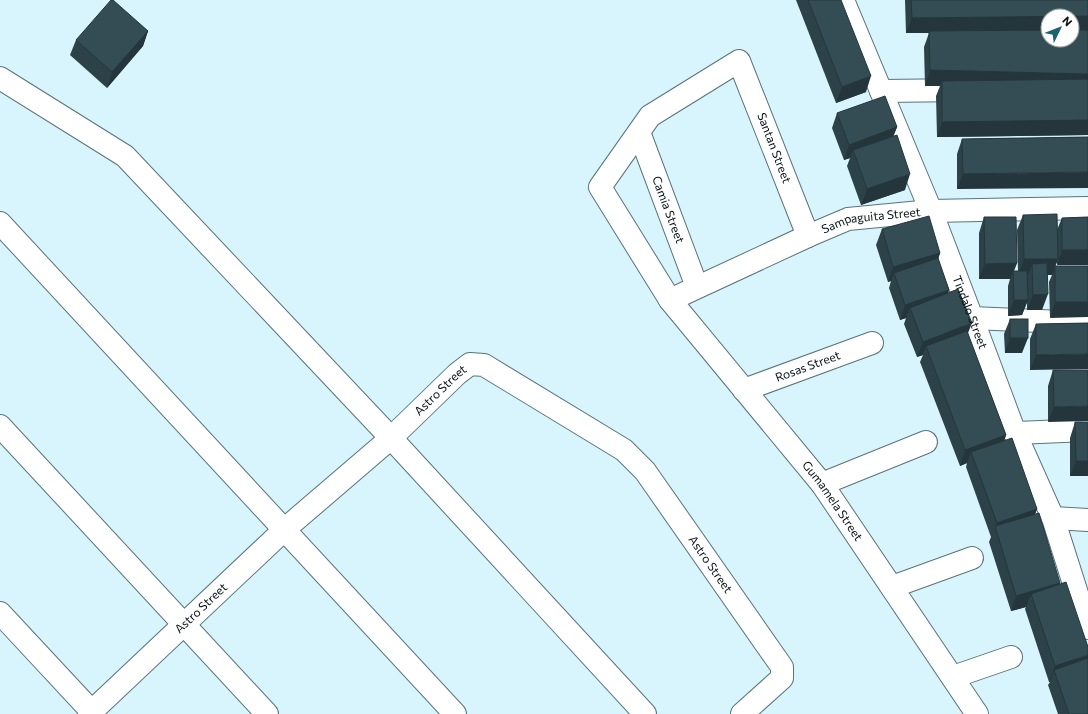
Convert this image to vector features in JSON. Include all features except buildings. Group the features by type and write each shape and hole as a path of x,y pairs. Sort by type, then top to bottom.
{"street":[{"name":"Tindalo Street","path":"843,0 931,211 1015,433 1053,518 1088,628"},
{"name":"Santan Street","path":"639,132 650,116 739,61 808,236"},
{"path":"0,78 125,156 391,438 645,714"},
{"path":"881,91 990,90"},
{"name":"Camia Street","path":"639,132 697,287"},
{"name":"Gumamela Street","path":"639,132 600,188 670,300 822,484 977,714"},
{"name":"Sampaguita Street","path":"670,300 848,219 931,211 1088,208"},
{"path":"0,223 455,714"},
{"path":"972,318 1088,323"},
{"name":"Rosas Street","path":"744,390 872,343"},
{"name":"Astro Street","path":"92,713 184,624 285,530 391,438 457,374 470,364 484,365 624,450 645,470 782,666 782,678 742,714"},
{"path":"0,426 267,714"},
{"path":"1015,433 1088,430"},
{"path":"822,484 926,442"},
{"path":"1053,518 1088,520"},
{"path":"892,587 972,558"},
{"path":"0,613 92,713"},
{"path":"953,677 1011,657"}]}
